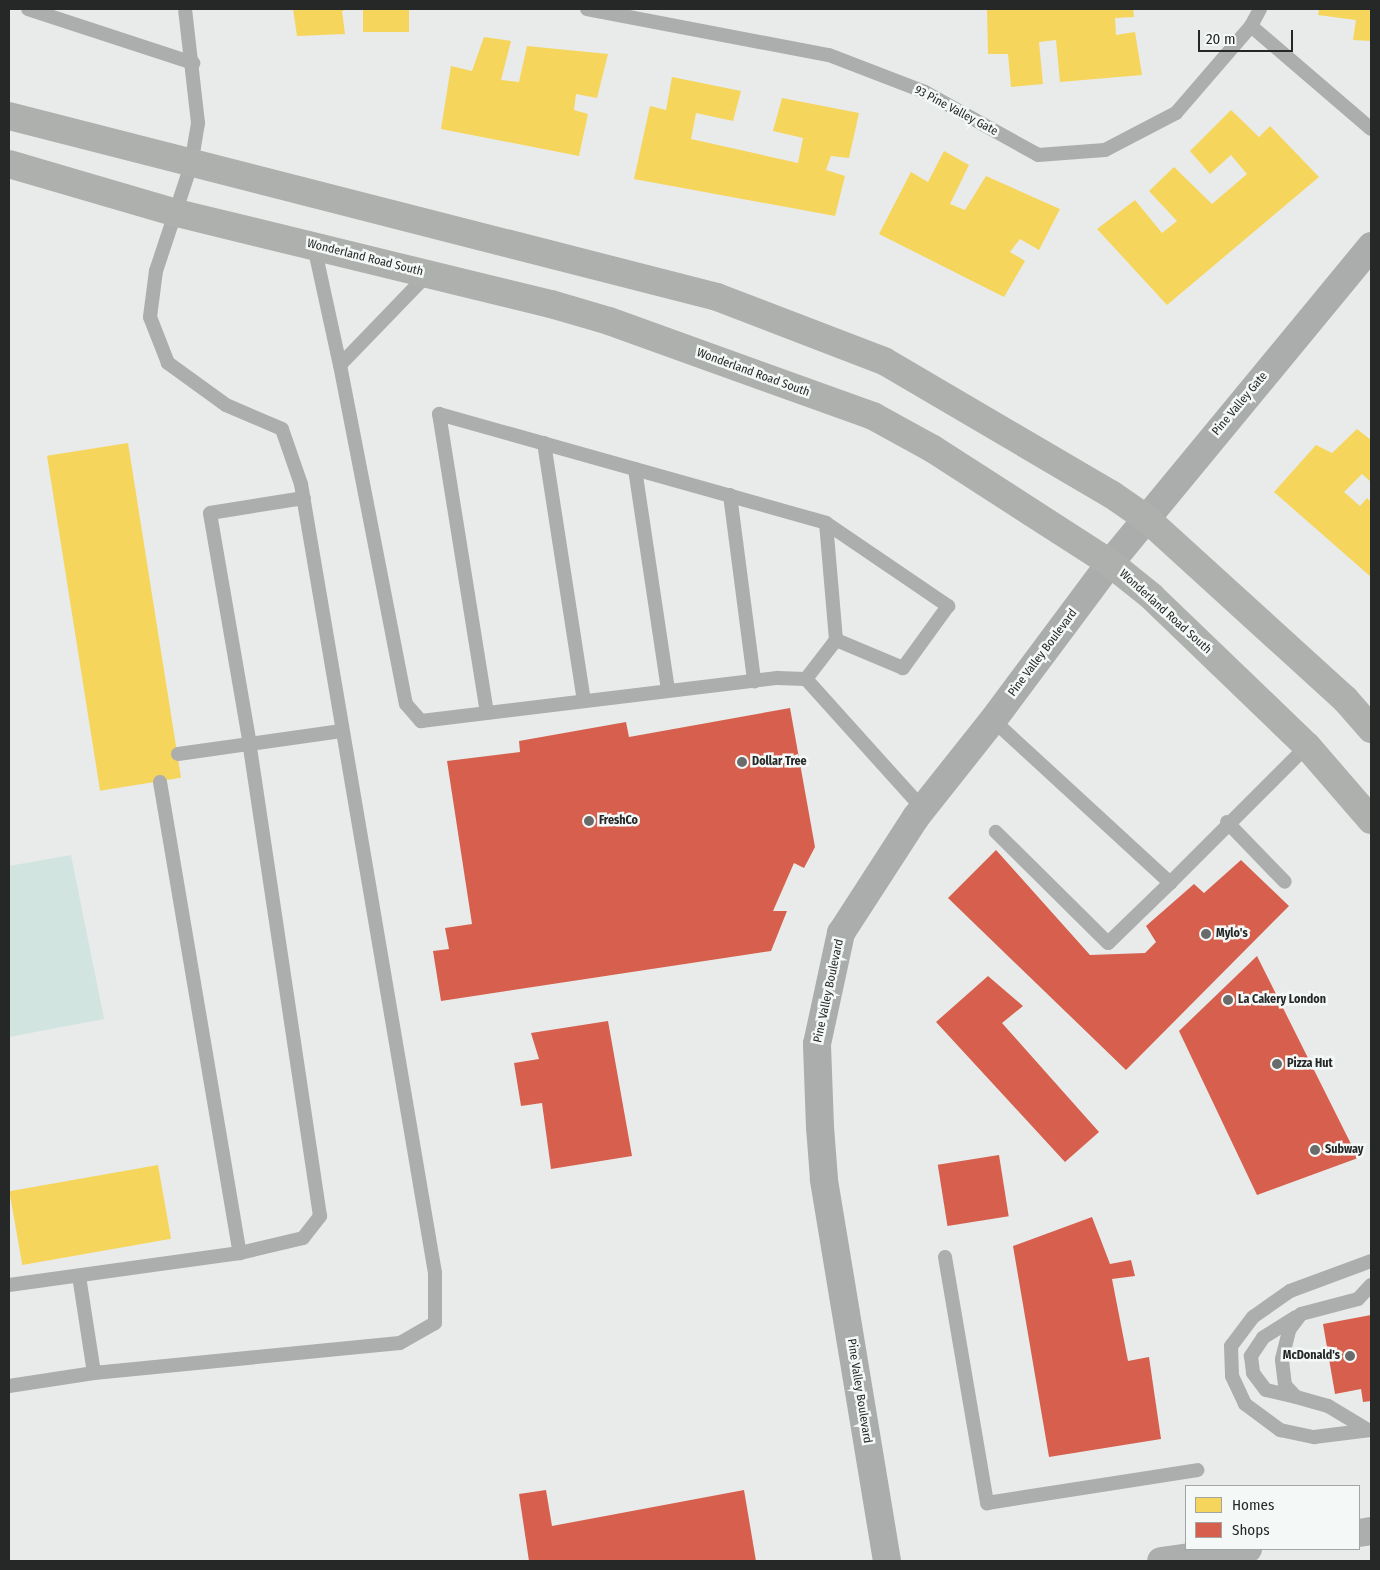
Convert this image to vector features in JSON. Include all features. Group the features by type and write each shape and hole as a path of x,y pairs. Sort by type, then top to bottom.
{"main road":[{"path":"9,116 191,165 717,297 884,361 1111,494 1147,519 1345,699 1371,729"},
{"name":"Wonderland Road South","path":"9,164 177,213 428,274 609,321 873,416 992,486 1110,563 1151,596 1307,746 1371,820"}],"street":[{"name":"Pine Valley Gate","path":"1110,563 1371,246"},
{"name":"Pine Valley Boulevard","path":"887,1561 824,1179 817,1044 841,933 923,809 994,720 1110,563"},
{"path":"1162,1561 1241,1550"}],"lane":[{"path":"28,9 192,63"},
{"path":"9,1386 94,1373 400,1344 436,1323 436,1273 341,732 304,498 282,429 226,405 168,363 150,318 156,271 177,213 191,165 198,123 185,9"},
{"name":"93 Pine Valley Gate","path":"587,9 627,13 828,55 925,92 1038,154 1105,150 1176,113 1251,26 1260,9"},
{"path":"1251,26 1371,129"},
{"path":"314,246 340,365 406,704 421,721 754,680 806,679 923,809"},
{"path":"340,365 428,274"},
{"path":"487,713 439,414 826,523 948,606 903,668 836,640"},
{"path":"544,443 584,701"},
{"path":"636,469 668,691"},
{"path":"730,495 754,680"},
{"path":"9,1285 240,1253 303,1238 320,1216 250,745 210,513 304,498"},
{"path":"806,679 836,640 826,523"},
{"path":"994,720 1170,883"},
{"path":"178,754 341,732"},
{"path":"996,832 1108,943 1170,883 1227,822 1307,746"},
{"path":"160,782 240,1253"},
{"path":"1227,822 1285,882"},
{"path":"945,1257 987,1503 1197,1470"},
{"path":"1370,1430 1314,1437 1280,1430 1245,1404 1232,1376 1231,1346 1253,1317 1290,1292 1371,1261"},
{"path":"79,1276 94,1373"},
{"path":"1370,1430 1328,1406 1266,1390 1253,1373 1251,1356 1262,1338 1301,1314 1358,1299 1371,1284"},
{"path":"1296,1397 1285,1385 1282,1359 1289,1330 1301,1314"}],"shaded area":[{"path":"71,855 104,1019 9,1037 9,866"}],"building: Homes":[{"path":"293,9 349,9 342,11 345,34 297,36"},
{"path":"363,9 409,9 409,32 363,32"},
{"path":"987,9 1133,9 1134,17 1115,18 1116,35 1135,32 1142,75 1060,82 1056,40 1039,42 1043,84 1011,87 1008,54 988,54"},
{"path":"1319,9 1371,9 1371,41 1353,40 1356,20 1318,15"},
{"path":"484,37 511,41 501,80 519,82 527,46 608,54 597,98 576,94 574,110 588,114 579,156 441,129 451,66 472,71"},
{"path":"672,77 741,91 733,121 696,113 691,139 798,163 803,138 773,131 782,98 859,113 849,158 831,156 826,170 845,176 835,216 634,179 650,106 666,110"},
{"path":"1231,110 1259,137 1270,126 1319,177 1167,305 1097,229 1135,200 1162,233 1177,221 1149,191 1174,167 1212,204 1247,174 1231,155 1210,174 1190,151"},
{"path":"944,151 969,165 950,204 965,210 986,176 1060,209 1039,250 1020,239 1010,252 1025,261 1004,297 879,234 911,172 928,182"},
{"path":"1357,429 1371,440 1371,482 1362,474 1344,492 1360,506 1367,498 1371,502 1371,577 1274,492 1316,445 1332,453"},
{"path":"128,443 181,778 100,791 47,456"},
{"path":"158,1165 171,1239 22,1265 9,1191"}],"building: Shops":[{"path":"790,708 815,847 804,868 794,863 773,911 787,911 771,951 441,1001 433,951 449,949 445,928 472,924 447,761 520,752 519,741 626,722 629,737"},
{"path":"996,850 1090,955 1145,953 1156,942 1146,926 1194,884 1204,893 1241,860 1289,906 1126,1070 948,898"},
{"path":"1257,956 1358,1158 1257,1195 1179,1031"},
{"path":"988,976 1023,1006 1002,1023 1099,1132 1065,1162 936,1022"},
{"path":"608,1021 632,1156 551,1169 542,1103 521,1106 514,1063 539,1059 531,1033"},
{"path":"999,1155 1009,1216 947,1226 938,1165"},
{"path":"1092,1217 1110,1264 1131,1260 1135,1276 1112,1279 1128,1361 1149,1357 1161,1439 1049,1457 1013,1246"},
{"name":"McDonald's","path":"1371,1315 1371,1401 1363,1402 1361,1389 1335,1394 1323,1324"},
{"path":"546,1490 552,1526 744,1490 756,1561 529,1561 519,1494"}],"place":[{"name":"Dollar Tree","path":"742,762"},
{"name":"FreshCo","path":"589,821"},
{"name":"Mylo's","path":"1206,934"},
{"name":"La Cakery London","path":"1228,1000"},
{"name":"Pizza Hut","path":"1277,1064"},
{"name":"Subway","path":"1315,1150"},
{"name":"McDonald's","path":"1350,1356"}]}
